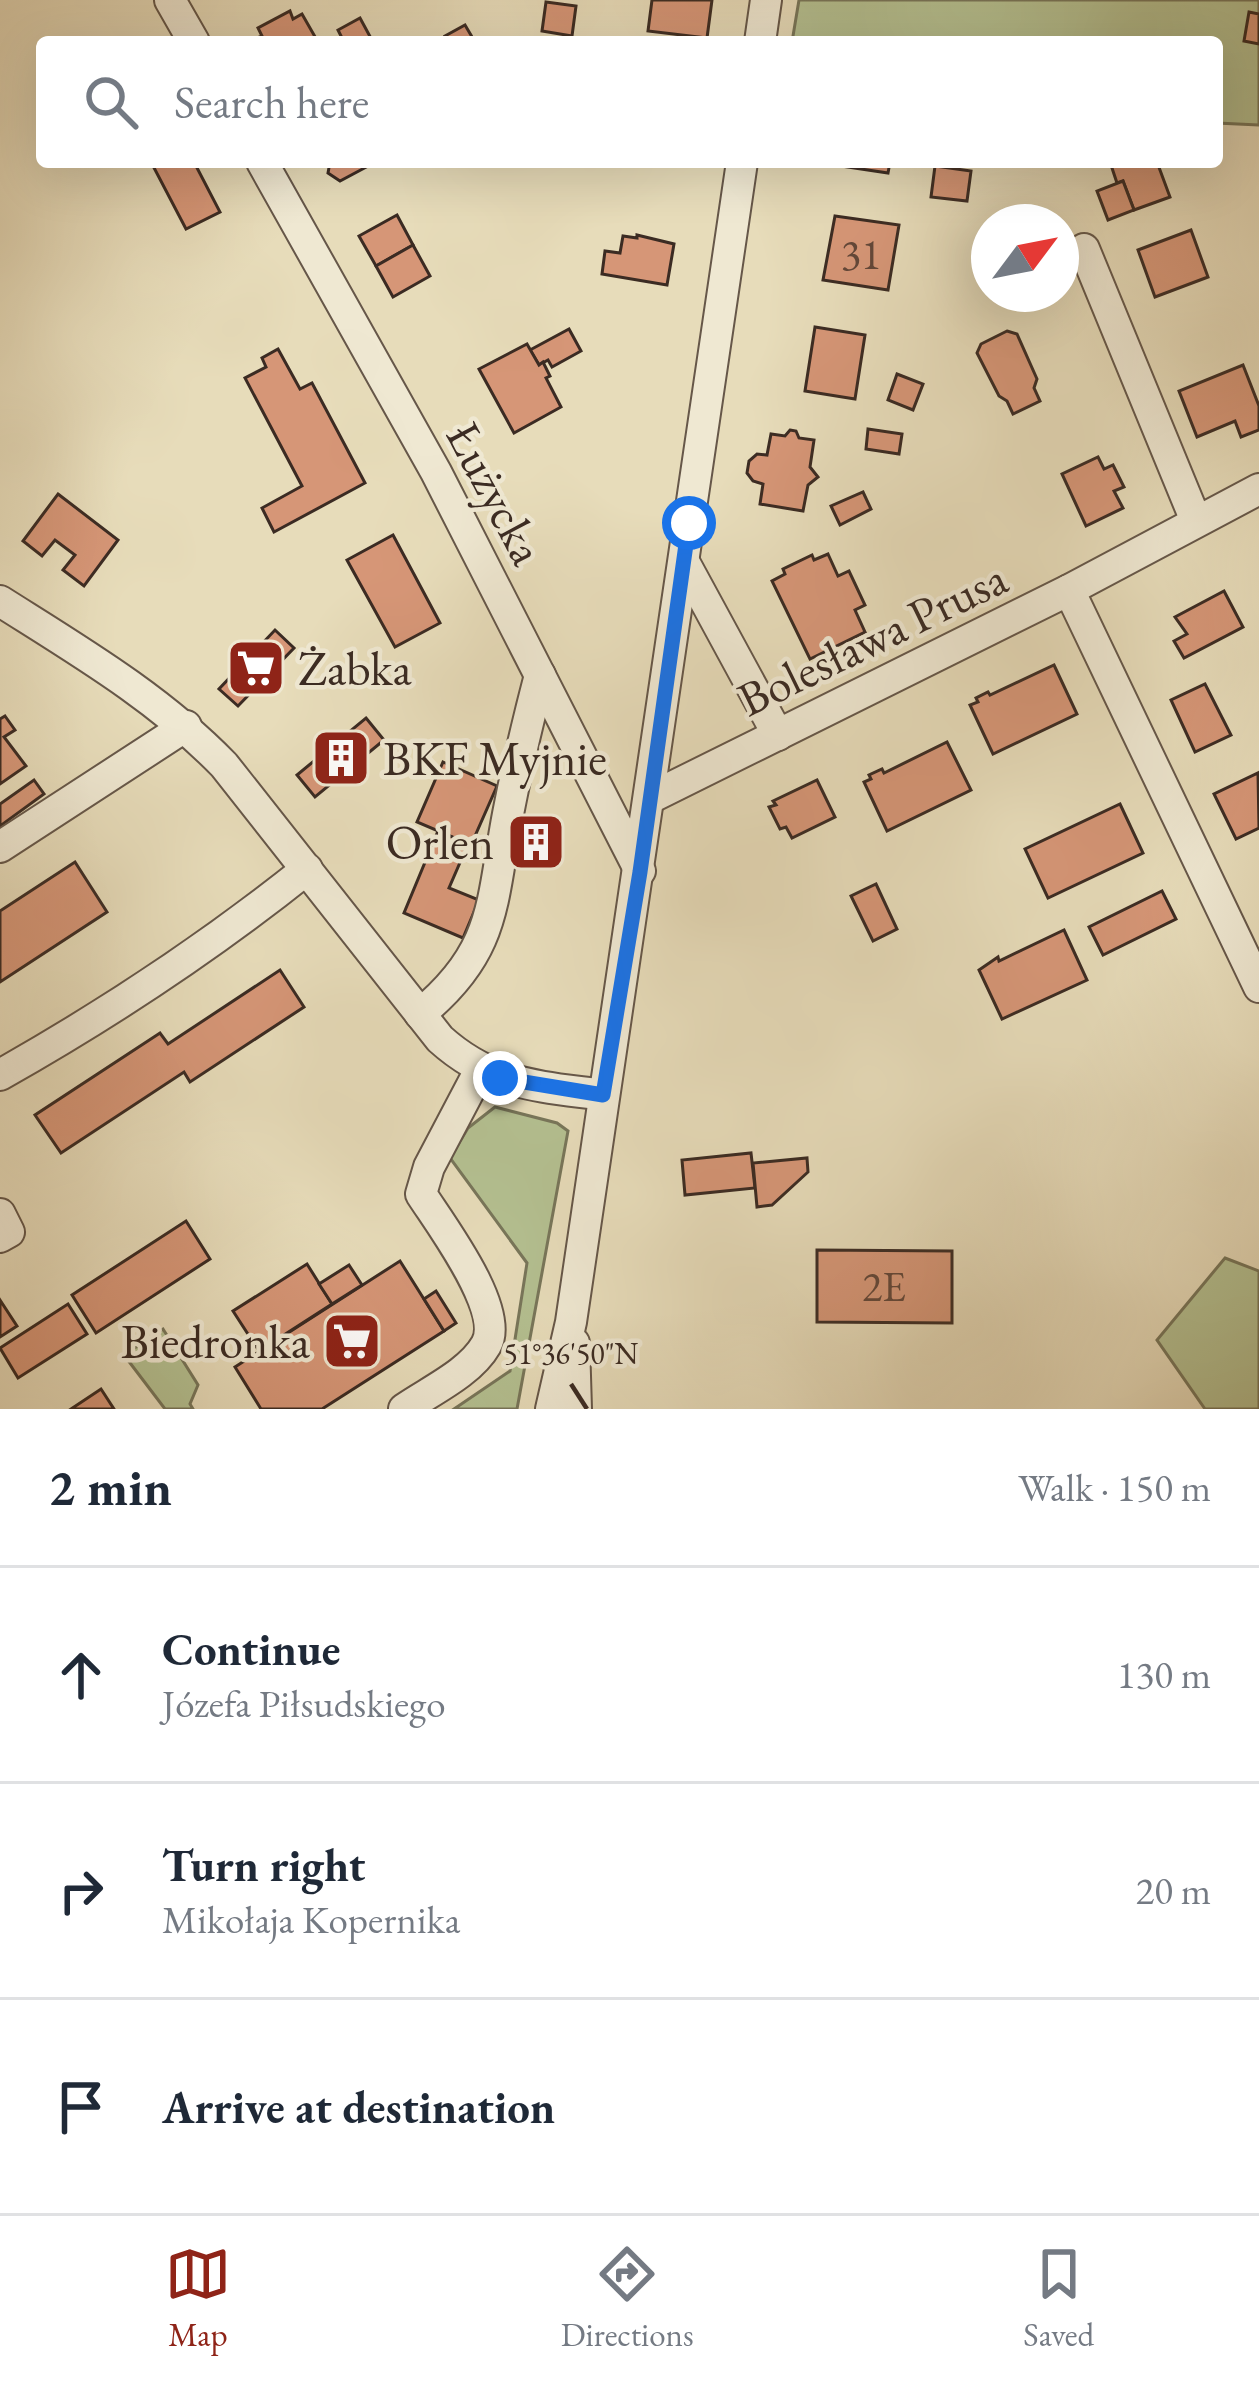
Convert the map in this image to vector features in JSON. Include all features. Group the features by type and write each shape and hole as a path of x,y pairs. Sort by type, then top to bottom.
{"street":[{"path":"170,0 191,36"},
{"path":"761,36 766,0"},
{"name":"Łużycka","path":"265,168 436,472 640,872"},
{"path":"551,1409 572,1322 741,168"},
{"path":"1084,249 1196,521"},
{"name":"Bolesława Prusa","path":"650,798 1069,590 1259,489"},
{"path":"684,562 778,735"},
{"name":"Bolesława Prusa","path":"1069,590 1259,987"},
{"path":"0,601 132,685 186,726 307,868 440,1039 480,1070 500,1078 603,1095"},
{"path":"420,1014 453,987 474,956 490,919 540,675"},
{"path":"0,847 186,726"},
{"path":"0,1075 232,930 307,868"},
{"path":"404,1409 470,1364 488,1343 491,1319 474,1281 421,1194 429,1167 480,1070"},
{"path":"0,1214 9,1232 0,1237"},
{"path":"572,1322 576,1409"}],"green space":[{"path":"799,0 1259,0 1259,125 1223,123 1223,36 793,36"},
{"path":"495,1107 557,1123 568,1131 517,1409 454,1409 510,1371 527,1263 450,1158 468,1128"},
{"path":"1225,1258 1259,1271 1259,1409 1205,1409 1157,1340"},
{"path":"163,1329 198,1385 190,1404 193,1409 165,1409 124,1355"}],"building":[{"path":"652,0 712,0 707,36 648,31"},
{"path":"546,2 576,6 572,36 542,31"},
{"path":"290,11 293,19 302,14 315,36 262,36 258,28"},
{"path":"1249,12 1259,14 1259,44 1244,41"},
{"path":"360,18 370,36 341,36 338,30"},
{"path":"465,25 471,36 445,36"},
{"path":"154,168 197,168 220,212 186,229"},
{"path":"329,168 364,168 340,181 328,173"},
{"path":"935,168 971,171 967,201 931,197"},
{"path":"1112,168 1159,168 1170,197 1134,210 1123,181 1117,183"},
{"path":"1123,181 1134,210 1108,220 1097,191"},
{"path":"397,215 413,245 376,266 359,236"},
{"path":"835,216 899,225 888,290 823,280"},
{"path":"1191,230 1208,277 1155,297 1138,250"},
{"path":"623,236 674,244 667,285 602,274 605,251 620,253"},
{"path":"413,245 430,276 393,297 376,266"},
{"path":"815,327 865,335 855,399 805,391"},
{"path":"569,329 581,351 552,367 548,360 539,365 530,350"},
{"path":"1007,331 1017,334 1037,379 1034,388 1040,401 1013,414 977,353 981,344"},
{"path":"527,344 539,365 543,362 561,407 514,433 479,369"},
{"path":"278,349 300,389 312,383 365,483 274,532 262,508 302,486 245,378 266,367 262,358"},
{"path":"1243,365 1259,406 1259,430 1241,437 1235,421 1197,437 1179,391"},
{"path":"897,374 923,384 913,410 888,400"},
{"path":"868,429 902,434 899,454 866,449"},
{"path":"790,430 799,438 814,440 810,467 818,477 808,485 803,511 760,504 763,484 747,473 749,461 757,454 767,455 771,434 785,436"},
{"path":"1098,457 1104,469 1113,465 1124,487 1114,491 1123,508 1086,526 1062,474"},
{"path":"863,492 871,509 840,525 831,506"},
{"path":"58,494 118,540 84,586 63,570 75,555 55,540 42,556 23,541"},
{"path":"393,535 440,623 395,647 347,560"},
{"path":"828,554 838,576 849,571 865,605 855,610 865,632 810,659 772,581 785,574 783,569 812,555 814,560"},
{"path":"1224,591 1243,627 1184,658 1174,641 1187,634 1175,617"},
{"name":"Żabka","path":"275,630 294,648 238,706 219,689"},
{"path":"1054,665 1077,714 993,754 970,705 988,692"},
{"path":"1205,684 1231,735 1195,752 1171,700"},
{"path":"5,716 15,730 4,737 26,766 0,784 0,719"},
{"name":"BKF Myjnie","path":"366,718 384,740 315,797 297,775"},
{"path":"947,742 971,790 887,831 864,782 871,779 869,775 882,769 884,773"},
{"path":"443,762 497,786 471,845 417,822"},
{"path":"1258,773 1259,828 1236,839 1214,794"},
{"path":"34,780 44,794 0,826 0,804"},
{"path":"817,780 835,817 792,838 786,827 780,829 769,807"},
{"path":"1120,804 1143,853 1048,898 1025,849"},
{"name":"Orlen","path":"525,830 549,832 547,855 522,852"},
{"name":"Orlen","path":"438,831 468,844 449,888 479,900 463,938 404,913"},
{"path":"75,862 107,912 0,982 0,911"},
{"path":"876,884 897,929 873,941 851,896"},
{"path":"1162,891 1176,919 1103,955 1089,927"},
{"path":"1064,930 1087,980 1002,1019 979,970 998,957 999,961"},
{"path":"280,970 304,1007 190,1082 184,1072 61,1153 35,1115 160,1033 168,1044"},
{"path":"751,1153 755,1188 685,1195 682,1160"},
{"path":"807,1158 808,1172 772,1205 757,1207 753,1163"},
{"path":"186,1221 210,1259 96,1333 72,1295"},
{"path":"817,1250 952,1251 952,1323 817,1322"},
{"name":"Biedronka","path":"400,1261 444,1331 322,1409 261,1409 235,1367"},
{"path":"307,1264 332,1304 259,1351 233,1311"},
{"path":"349,1265 362,1285 332,1304 319,1284"},
{"path":"436,1291 456,1323 444,1331 424,1299"},
{"path":"0,1300 17,1326 0,1337"},
{"path":"68,1304 87,1334 18,1378 0,1348"},
{"path":"101,1389 114,1409 71,1409"}],"place":[{"name":"Żabka","path":"256,668"},
{"name":"BKF Myjnie","path":"341,758"},
{"name":"Orlen","path":"536,842"},
{"name":"Biedronka","path":"352,1341"}],"route":[{"path":"500,1078 603,1095 689,523"}]}
